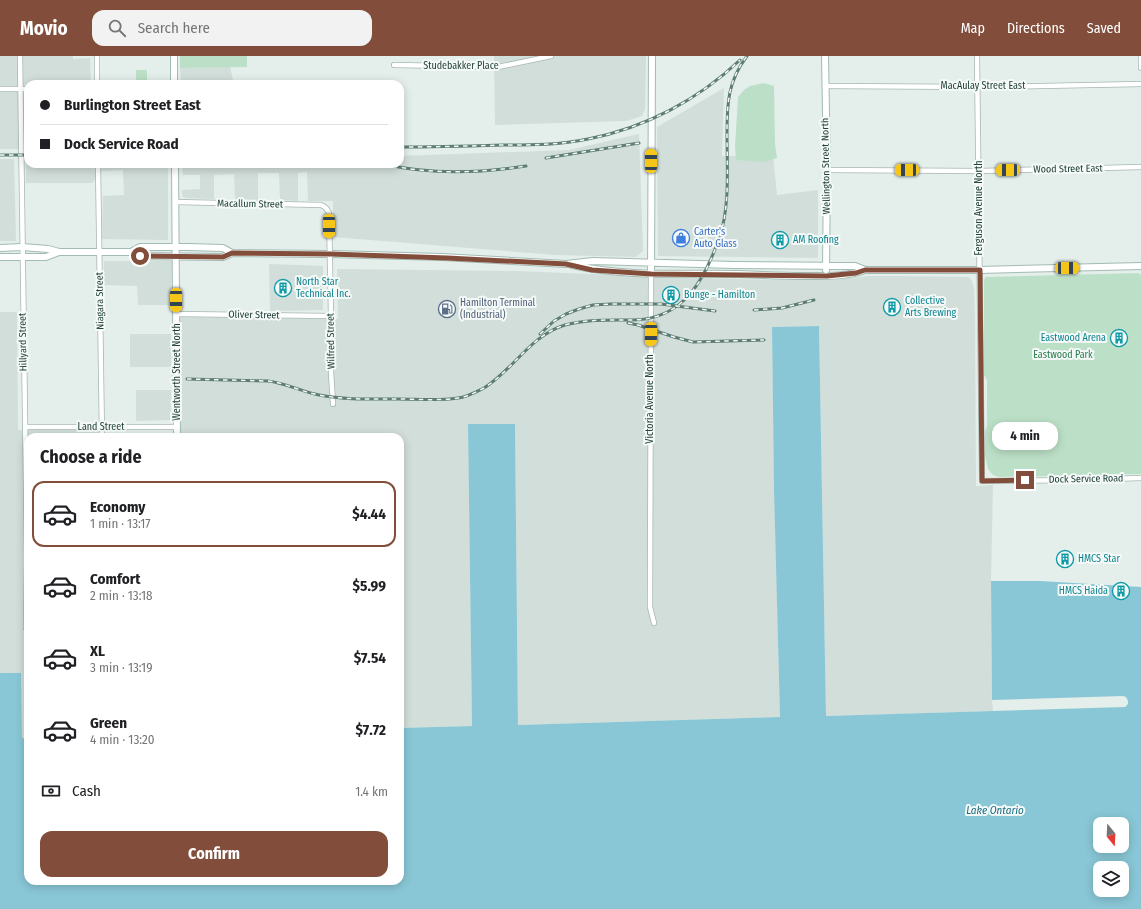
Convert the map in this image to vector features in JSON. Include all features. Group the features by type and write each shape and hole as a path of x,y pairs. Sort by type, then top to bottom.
{"main road":[{"path":"174,56 174,80"},
{"name":"Victoria Avenue North","path":"651,274 652,56"},
{"name":"Wellington Street North","path":"825,56 827,276"},
{"name":"Wentworth Street North","path":"175,168 177,433"},
{"path":"131,252 140,247 176,247 223,248 232,253"},
{"path":"0,248 48,249 59,252 131,252 140,256 223,257 232,253 330,254 566,264 593,261 855,266 865,270"},
{"path":"0,256 46,257 59,252"},
{"path":"566,264 592,270 651,274 827,276 856,273 865,270 980,270 1141,266"}],"street":[{"name":"Hillyard Street","path":"20,56 25,433"},
{"path":"97,56 97,80"},
{"name":"Studebakker Place","path":"394,65 498,67 551,56"},
{"name":"Ferguson Avenue North","path":"977,56 982,481"},
{"path":"1141,56 1141,68"},
{"name":"MacAulay Street East","path":"825,86 978,87 1141,84"},
{"path":"0,89 24,89"},
{"name":"Wood Street East","path":"827,170 979,171 1141,167"},
{"name":"Niagara Street","path":"98,168 102,433"},
{"name":"Macallum Street","path":"175,202 325,206"},
{"name":"Wilfred Street","path":"325,206 329,213 332,342 331,372 333,404"},
{"name":"Victoria Avenue North","path":"651,274 650,607 654,623"},
{"name":"Oliver Street","path":"176,314 331,316"},
{"name":"Land Street","path":"25,427 177,426"},
{"name":"Dock Service Road","path":"982,481 1141,478"}],"shaded area":[{"path":"0,56 73,56 73,59 90,58 91,80 24,80 24,149 0,149"},
{"path":"494,56 646,56 645,109 642,116 626,121 495,125"},
{"path":"230,67 233,80 181,80 180,68"},
{"path":"724,88 722,156 773,156 777,195 818,190 818,258 658,256 657,127"},
{"path":"639,134 643,251 636,257 556,255 333,237 333,201 308,201 307,172 298,173 298,201 280,200 279,173 258,173 258,200 235,199 234,174 214,175 214,199 186,198 183,197 182,193 182,190 200,189 200,175 183,175 182,168 404,168 404,156 569,150"},
{"path":"0,159 14,159 16,241 0,241"},
{"path":"26,168 168,168 168,240 102,239 103,196 124,195 123,170 102,171 92,183 26,183"},
{"path":"104,261 172,261 171,305 138,305 137,286 104,285"},
{"path":"269,264 323,266 323,310 270,311"},
{"path":"337,269 517,271 772,280 833,280 868,276 969,277 972,281 974,289 976,486 993,485 991,578 993,711 826,716 819,326 772,327 780,717 518,725 515,424 468,424 472,726 404,728 404,433 181,433 180,317 338,319"},
{"path":"0,312 17,312 18,430 98,429 98,433 24,433 24,739 22,739 21,673 0,673"},
{"path":"130,334 171,334 171,367 130,367"},
{"path":"136,390 171,390 171,420 136,421"}],"green space":[{"path":"180,56 247,56 247,67 180,68"},
{"path":"136,70 147,70 147,80 136,80"},
{"path":"764,83 774,86 775,144 777,158 764,162 736,160 735,147 738,97 750,86"},
{"name":"Eastwood Park","path":"1138,273 1141,275 1141,474 999,477 993,475 988,469 985,456 985,431 987,426 987,380 984,375 984,280 986,276"}],"water":[{"name":"Lake Ontario","path":"819,326 826,716 1125,707 1128,704 1128,701 1126,697 1123,696 992,700 991,581 1040,581 1141,587 1141,909 0,909 0,673 21,673 22,738 24,738 24,885 404,885 404,728 472,726 468,424 515,424 518,725 780,717 774,489 772,327"}],"railway":[{"path":"187,379 268,381 329,397 435,400 458,398 465,397 484,388 494,381 542,337 565,325 598,320 632,320 650,318 666,313 679,305 690,294 707,267 720,236 727,198 728,102 732,83 747,56"},
{"path":"404,147 546,144 577,141 609,134 650,120 688,100 707,88 740,60"},
{"path":"546,158 639,143"},
{"path":"0,155 24,155"},
{"path":"401,168 455,172 526,166"},
{"path":"754,310 782,308 814,300"},
{"path":"540,334 554,321 566,314 593,305 661,304 715,311"},
{"path":"628,323 693,342 764,340"}],"place":[{"name":"Carter's Auto Glass","path":"681,238"},
{"name":"AM Roofing","path":"780,240"},
{"name":"North Star Technical Inc.","path":"283,288"},
{"name":"Bunge - Hamilton","path":"671,295"},
{"name":"Collective Arts Brewing","path":"892,307"},
{"name":"Hamilton Terminal (Industrial)","path":"447,309"},
{"name":"Eastwood Arena","path":"1119,338"},
{"name":"HMCS Star","path":"1065,559"},
{"name":"HMCS Haida","path":"1121,591"}],"route":[{"path":"140,256 223,257 232,253 330,254 566,264 592,270 651,274 827,276 856,273 865,270 980,270 982,481 1025,480"}]}
